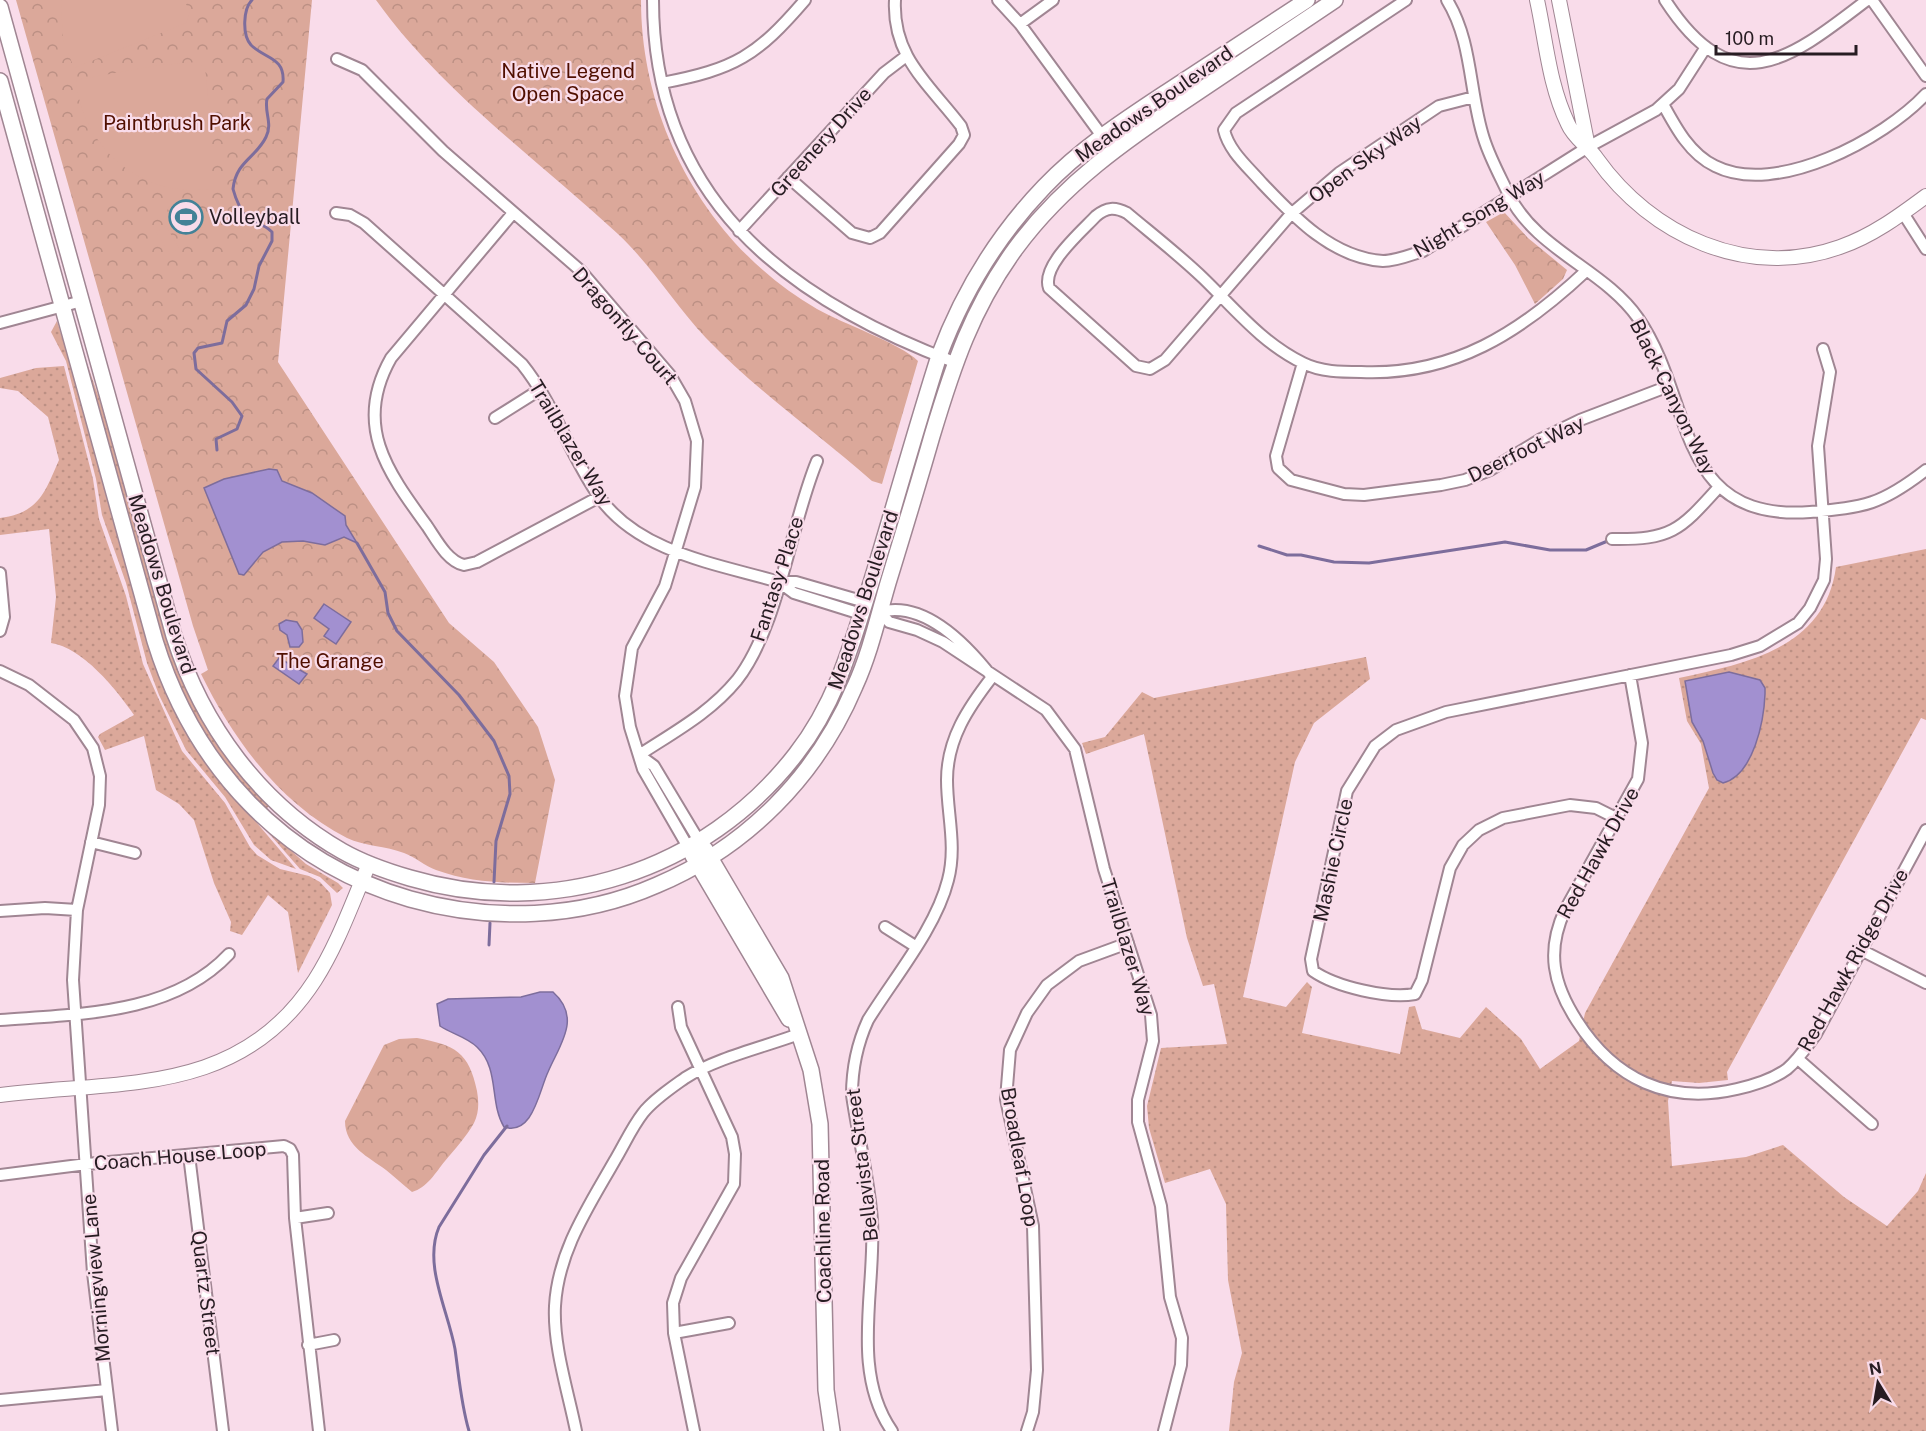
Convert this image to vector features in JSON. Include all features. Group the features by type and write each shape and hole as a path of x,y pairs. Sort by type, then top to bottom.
{"main road":[{"name":"Meadows Boulevard","path":"0,7 174,636 193,686 219,734 261,788 307,827 343,851 369,864 454,889 526,894 575,889 622,878 694,844 744,809 801,748 832,696 863,608 939,356 965,298 1002,239 1044,187 1102,136 1288,5 1307,0"},
{"name":"Meadows Boulevard","path":"0,81 155,641 178,701 202,744 247,801 309,853 361,882 450,909 526,914 579,909 628,897 704,861 736,841 789,792 820,751 857,683 954,362 990,287 1031,228 1069,186 1112,150 1335,0"},
{"path":"1031,228 1036,213 1067,178 1101,146 1102,136"},
{"path":"880,612 872,600 890,540 890,522"},
{"name":"Coachline Road","path":"694,844 781,978 813,1079 820,1124 826,1390 832,1431"}],"street":[{"path":"652,0 654,35 662,83 677,132 693,165 739,231 769,260 825,302 954,362"},
{"path":"662,83 710,72 744,59 763,46 806,0"},
{"path":"788,177 852,233 870,238 880,233 959,144 964,135 955,118 905,57 894,16 895,0"},
{"path":"998,0 1020,24 1102,136"},
{"path":"1020,24 1053,0"},
{"name":"Night Song Way","path":"1406,0 1236,113 1224,130 1232,150 1291,214 1329,242 1357,256 1383,261 1423,251 1588,147 1663,104 1679,89 1706,47"},
{"name":"Black Canyon Way","path":"1446,0 1464,38 1484,140 1510,197 1532,228 1620,299 1638,318 1670,386 1693,449 1705,472 1718,488 1738,501 1759,510 1783,514 1822,511 1858,507 1883,500 1926,470"},
{"path":"1537,0 1552,80 1562,111 1577,138 1588,147 1611,178 1648,214 1695,242 1735,254 1776,257 1818,253 1858,240 1904,213 1926,196"},
{"path":"1559,0 1588,147"},
{"path":"1665,0 1682,26 1706,47 1725,58 1750,64 1769,62 1794,52 1869,0 1926,76"},
{"name":"Greenery Drive","path":"739,231 884,73 905,57"},
{"name":"Dragonfly Court","path":"337,59 362,70 443,151 600,291 680,389 695,427 698,458 694,487 665,586 638,633 627,664 626,712 639,754 654,766 694,844"},
{"path":"1663,104 1692,149 1715,166 1739,174 1763,174 1808,166 1845,151 1877,133 1926,94"},
{"name":"Open Sky Way","path":"1221,296 1127,213 1112,207 1103,210 1083,230 1052,265 1046,281 1055,296 1136,366 1144,369 1165,360 1221,296 1291,214 1339,173 1439,106 1474,97"},
{"name":"Trailblazer Way","path":"336,213 350,215 364,223 509,350 541,389 599,496 629,528 657,544 676,551 779,582 796,582 863,608"},
{"path":"513,213 398,348 384,370 375,403 374,419 379,449 390,473 449,556 460,564 477,562 599,496"},
{"path":"1904,213 1926,249"},
{"path":"1221,296 1253,331 1303,363 1330,371 1387,373 1435,366 1475,351 1521,325 1548,306 1586,271"},
{"path":"0,323 82,301"},
{"name":"Mashie Circle","path":"1616,819 1596,808 1570,805 1503,818 1479,830 1463,845 1450,868 1422,980 1415,994 1401,997 1328,981 1313,971 1311,959 1347,791 1376,746 1396,730 1446,712 1731,655 1760,646 1798,623 1810,608 1824,580 1826,559 1818,446 1830,372 1823,349"},
{"name":"Deerfoot Way","path":"1303,363 1276,456 1278,468 1291,480 1344,494 1364,495 1465,480 1490,470 1541,439 1580,420 1670,386"},
{"path":"495,417 541,389"},
{"name":"Fantasy Place","path":"639,754 704,713 737,679 756,648 779,582 807,485 817,461"},
{"path":"1612,539 1642,540 1675,530 1686,523 1718,488"},
{"path":"0,573 4,617 0,631"},
{"name":"Trailblazer Way","path":"880,612 890,622 917,630 943,642 992,677 1046,710 1075,749 1098,847 1147,1000 1153,1029 1151,1052 1138,1100 1138,1122 1161,1206 1170,1297 1182,1338 1180,1365 1164,1431"},
{"name":"Morningview Lane","path":"0,671 29,685 74,720 93,748 100,776 99,806 77,910 73,951 93,1273 111,1431"},
{"name":"Red Hawk Drive","path":"1629,675 1641,732 1642,755 1638,779 1565,910 1552,958 1562,996 1586,1035 1606,1059 1634,1078 1666,1090 1683,1093 1714,1093 1760,1083 1786,1070 1798,1059"},
{"name":"Bellavista Street","path":"892,1431 878,1406 870,1373 872,1221 854,1111 852,1076 861,1035 868,1020 934,915 948,881 952,837 947,780 951,749 962,719 992,677"},
{"name":"Red Hawk Ridge Drive","path":"1798,1059 1816,1034 1926,830"},
{"path":"91,842 135,853"},
{"path":"0,1095 147,1083 187,1074 226,1059 263,1036 291,1011 315,980 369,864"},
{"path":"0,911 45,908 77,910"},
{"path":"885,927 915,946"},
{"name":"Broadleaf Loop","path":"1027,1431 1033,1412 1037,1371 1033,1226 1006,1099 1010,1050 1036,998 1055,978 1079,961 1128,943"},
{"path":"1861,950 1926,983"},
{"path":"0,1020 115,1010 158,999 211,973 229,954"},
{"path":"678,1006 681,1027 732,1137 735,1154 734,1184 681,1278 673,1303 674,1333 694,1431"},
{"path":"576,1431 557,1334 555,1307 558,1279 573,1235 643,1113 685,1078 799,1034"},
{"path":"1798,1059 1872,1124"},
{"name":"Coach House Loop","path":"0,1174 284,1146 290,1149 293,1155 295,1218 319,1431"},
{"name":"Quartz Street","path":"189,1155 223,1431"},
{"path":"295,1218 328,1213"},
{"path":"674,1333 729,1323"},
{"path":"308,1345 334,1340"},
{"path":"0,1400 107,1390"}],"green space":[{"path":"16,0 312,0 278,362 449,623 494,662 538,727 555,780 535,883 497,882 460,877 432,868 404,853 347,838 300,807 280,788 261,768 228,722 201,674 208,670 193,626"},
{"path":"61,0 184,0 190,12 186,23 74,68 63,40"},
{"name":"Native Legend Open Space","path":"376,0 641,0 644,47 653,92 668,136 688,178 713,217 744,252 778,283 817,309 898,347 918,361 882,484 872,481 766,394 706,338 630,246 491,123 430,65"},
{"name":"Paintbrush Park","path":"197,62 205,68 209,107 209,189 184,190 160,185 139,176 119,163 90,127 81,104 76,80 160,65"},
{"name":"Volleyball","path":"186,196 205,226 186,238 167,208"},
{"path":"1504,212 1528,238 1567,270 1563,279 1535,304 1515,265 1486,222"},
{"path":"166,226 179,248 170,254 156,232"},
{"path":"57,321 148,641 169,700 205,762 296,869 271,860 254,845 225,797 186,750 159,695 147,663 126,583 102,515 96,479 66,361 51,332"},
{"path":"82,349 107,421 180,673 197,710 229,761 270,805 264,811 206,742 170,665"},
{"path":"64,366 93,479 99,519 126,596 143,664 182,751 225,803 257,855 280,869 309,876 320,882 330,893 332,905 298,973 288,912 268,895 242,935 230,931 231,922 214,883 194,820 179,804 156,790 144,736 105,750 98,737 100,734 134,715 98,671 75,652 51,643 56,597 49,529 0,535 0,518 24,511 32,506 44,491 59,460 48,417 18,391 0,388 0,378 36,368"},
{"path":"1926,549 1926,720 1921,718 1727,1072 1728,1080 1699,1083 1672,1081 1668,1101 1672,1166 1746,1157 1783,1145 1844,1197 1887,1226 1918,1191 1926,1173 1926,1431 1229,1431 1234,1382 1242,1353 1228,1280 1226,1204 1210,1169 1165,1183 1149,1128 1147,1106 1161,1048 1227,1044 1214,984 1203,986 1187,938 1144,734 1086,754 1082,743 1105,737 1142,692 1154,698 1366,657 1370,679 1314,723 1295,762 1243,997 1286,1007 1307,982 1312,987 1302,1033 1400,1054 1409,1007 1415,1006 1422,1029 1460,1038 1486,1007 1521,1039 1540,1069 1579,1041 1585,1013 1709,788 1701,744 1687,721 1679,678 1756,658 1799,634 1816,616 1829,594 1836,567"},
{"path":"259,822 306,864 343,888 337,893 320,877 300,869"},
{"path":"417,1038 451,1048 465,1059 474,1078 478,1107 474,1123 468,1133 435,1175 412,1192 353,1145 346,1130 345,1121 384,1045 399,1039"}],"shaded area":[{"path":"269,469 277,470 282,481 312,493 345,516 346,525 357,543 344,537 325,545 303,541 282,542 263,552 244,575 239,574 204,488 224,479"},
{"path":"324,604 351,622 336,644 324,636 329,629 314,618"},
{"path":"286,620 297,622 302,630 303,642 299,647 290,647 287,635 280,630 279,624"},
{"path":"279,658 307,674 299,684 273,666"},
{"path":"1729,672 1760,680 1765,688 1765,694 1759,731 1750,758 1734,778 1723,783 1717,780 1713,773 1703,741 1692,722 1685,681"},
{"path":"540,992 553,992 562,1002 566,1012 566,1031 534,1110 522,1125 514,1128 504,1127 499,1117 489,1065 477,1047 440,1026 437,1004 448,999 521,997"}],"waterway":[{"path":"217,450 216,439 237,429 242,416 232,402 196,369 194,353 198,348 222,343 227,321 246,305 254,289 259,266 272,241 272,232 245,216 233,189 238,172 266,137 269,127 267,99 283,82 283,74 277,63 256,50 248,41 245,16 252,0"},
{"path":"1259,546 1287,555 1301,555 1334,562 1369,563 1505,542 1550,550 1586,550 1610,540"},
{"path":"357,543 385,592 388,613 397,631 459,695 494,741 509,776 510,794 496,841 494,882"},
{"path":"489,945 490,923"},
{"path":"469,1431 452,1334 435,1272 435,1242 439,1227 484,1155 507,1126"}],"place":[{"name":"Volleyball","path":"186,217"}],"park label":[{"name":"The Grange","path":"330,661"}]}
